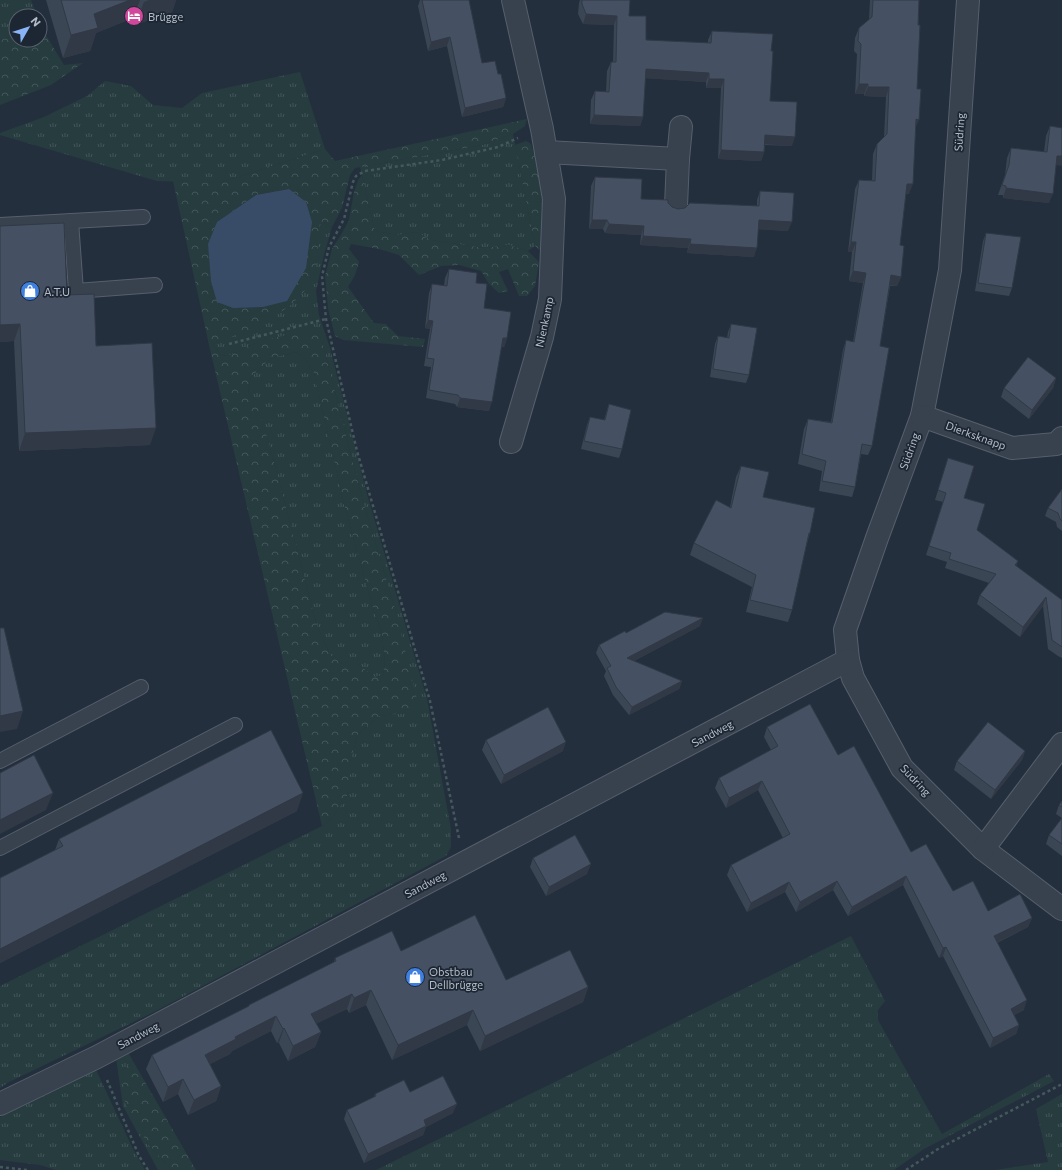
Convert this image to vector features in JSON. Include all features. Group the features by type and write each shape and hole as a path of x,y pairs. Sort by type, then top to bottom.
{"street":[{"name":"Nienkamp","path":"511,442 542,337 550,299 554,199 542,129 512,0"},
{"name":"Südring","path":"968,0 950,270 922,416 845,630 848,660 853,678 902,768 983,849 1062,908"},
{"path":"676,206 681,127"},
{"path":"546,152 678,159"},
{"name":"Dierksknapp","path":"922,416 1012,448 1060,444"},
{"name":"Sandweg","path":"0,1104 97,1057 848,660"},
{"path":"983,849 1062,744"}],"lane":[{"path":"0,224 143,218"},
{"path":"71,221 76,291 155,285"},
{"path":"0,761 141,687"},
{"path":"0,848 235,725"}],"path":[{"path":"464,864 430,701 356,451 326,319 322,276 329,247 344,219 353,182 356,176 365,171 442,160 498,147 542,129"},
{"path":"229,344 326,319"},
{"path":"97,1057 139,1156 148,1170"},
{"path":"906,1170 938,1149 1062,1084"},
{"path":"0,1167 27,1170"}],"green space":[{"path":"0,0 31,0 34,8 8,8 8,38 0,40"},
{"path":"8,38 8,48 48,48 48,39 64,65 83,63 51,85 0,105 0,40"},
{"path":"300,72 325,149 219,183 157,181 0,135 0,133 44,117 87,96 105,81 131,86 153,105 182,108 202,93"},
{"path":"527,119 525,126 513,134 482,145 355,168 350,175 342,208 332,227 320,221 315,280 291,305 256,329 213,344 221,355 228,356 258,342 306,330 317,332 322,341 362,498 396,612 419,708 405,713 379,716 358,734 350,762 350,791 333,817 322,826 209,345 173,181 219,183 325,149 335,161","holes":["289,189 217,222 256,195","296,352 306,360 314,373 344,504 373,608 382,634 385,662 383,675 375,677 358,664 343,664 330,655 317,626 257,402 248,392 251,377 271,358"]},
{"path":"513,134 535,246 528,251 509,245 484,248 431,240 416,232 399,235 375,231 360,167 482,145"},
{"path":"526,141 531,144 540,170 545,213 542,252 535,246 515,145"},
{"path":"362,175 375,231 399,235 416,232 431,240 484,248 509,245 528,251 539,262 535,286 527,296 519,296 508,269 499,272 508,291 499,293 489,284 481,271 459,265 441,266 419,275 399,255 379,249 351,244 349,249 359,262 355,275 348,287 374,323 386,324 398,336 425,339 423,347 343,340 335,336 328,308 325,276 332,249 349,220 354,192 358,180"},
{"path":"320,221 332,227 316,291 319,315 330,348 367,494 427,699 451,829 451,847 446,856 154,1012 9,1082 0,1088 0,986 322,826 333,817 350,791 350,762 358,734 379,716 405,713 396,612 362,498 322,341 258,342 228,356 221,355 213,344 219,341"},
{"path":"296,352 306,360 314,373 344,504 373,608 382,634 385,662 383,675 375,677 358,664 343,664 330,655 317,626 275,465 257,403 248,392 251,377 271,358"},
{"path":"851,936 885,1001 878,1010 878,1020 942,1134 1049,1074 1054,1081 924,1149 894,1170 376,1170"},
{"path":"128,1052 133,1061 122,1071 147,1143 172,1170 158,1170 123,1106 116,1058"},
{"path":"133,1061 196,1170 172,1170 147,1143 125,1103 122,1071"},
{"path":"94,1068 133,1149 145,1170 56,1170 40,1165 0,1160 0,1117 63,1087"},
{"path":"1062,1094 1062,1170 995,1170 1048,1162 1036,1109"}],"water":[{"path":"289,189 306,202 312,222 306,268 287,301 263,307 233,308 217,302 211,281 208,244 217,222 256,195"}],"building":[{"path":"61,0 130,0 94,14 98,28 71,35"},
{"path":"422,0 469,0 482,63 495,61 498,74 501,74 506,98 465,108 450,37 431,42"},
{"path":"582,0 630,0 629,16 646,16 646,40 711,43 712,31 773,34 771,51 773,51 770,101 797,102 795,137 765,135 764,152 721,150 724,79 709,79 709,73 646,69 643,117 594,115 595,91 609,92 611,62 616,62 617,16 586,14"},
{"path":"873,0 919,0 918,25 920,25 917,89 921,89 919,120 916,119 913,184 907,184 900,245 904,246 901,277 891,275 880,346 889,348 872,446 862,444 855,487 822,481 826,461 802,454 808,419 832,423 846,340 854,342 866,273 853,271 856,242 851,242 859,180 875,181 877,144 887,134 889,87 868,87 868,84 859,84 861,44 858,41 859,28 872,17"},
{"path":"1050,126 1062,128 1062,156 1057,156 1053,194 1006,188 1006,186 1002,185 1009,165 1011,148 1047,152"},
{"path":"595,177 642,179 641,199 668,200 668,203 672,207 678,209 685,208 690,203 759,206 760,191 794,193 792,222 759,220 757,248 690,244 691,239 643,236 644,226 609,224 607,220 592,220"},
{"path":"64,223 67,295 94,294 96,346 152,343 156,428 25,433 20,324 0,325 0,226"},
{"path":"986,233 1021,237 1012,288 978,283"},
{"path":"449,269 477,273 476,283 487,284 484,308 511,312 507,338 503,338 492,402 460,398 458,395 429,390 434,359 427,358 433,321 428,320 432,284 447,286"},
{"path":"731,324 757,328 749,375 713,369 718,336 729,338"},
{"path":"1028,357 1056,378 1032,410 1004,388"},
{"path":"609,404 631,410 622,449 584,441 590,417 605,420"},
{"path":"948,458 974,466 964,498 985,504 977,530 1018,561 1015,565 1062,600 1062,647 1052,640 1046,597 1023,627 980,595 996,574 949,559 951,553 929,546 946,493 938,490"},
{"path":"741,466 769,472 763,497 815,508 792,610 750,600 756,575 694,543 716,500 731,508"},
{"path":"1062,489 1062,521 1058,513 1048,508"},
{"path":"665,612 703,618 627,658 682,681 632,707 616,687 607,668 611,666 599,645 625,631 626,633"},
{"path":"0,628 4,628 23,711 0,716"},
{"path":"810,704 838,755 854,746 911,852 926,844 953,891 973,881 988,911 1020,894 1032,918 994,936 1027,1000 1011,1009 1019,1025 993,1038 946,947 943,948 906,876 852,907 837,881 800,902 789,882 751,903 731,865 790,834 762,781 729,798 719,778 778,746 767,727"},
{"path":"548,707 566,742 504,775 486,740"},
{"path":"988,722 1025,751 995,790 957,761"},
{"path":"271,730 303,793 0,949 0,878 63,846 59,839"},
{"path":"34,755 53,793 0,820 0,773"},
{"path":"1062,818 1062,844 1049,835"},
{"path":"575,835 591,864 549,887 533,858"},
{"path":"475,915 506,980 570,950 588,987 485,1036 473,1010 398,1045 371,990 354,998 352,994 311,1014 321,1032 293,1046 276,1016 235,1037 236,1039 205,1055 221,1086 194,1100 183,1079 168,1087 152,1055 336,961 335,958 392,931 401,951"},
{"path":"443,1076 457,1104 424,1120 426,1126 368,1154 347,1110 404,1080 410,1092"}],"place":[{"name":"Brügge","path":"134,16"},
{"name":"A.T.U","path":"30,291"},
{"name":"Obstbau Dellbrügge","path":"415,977"}]}
